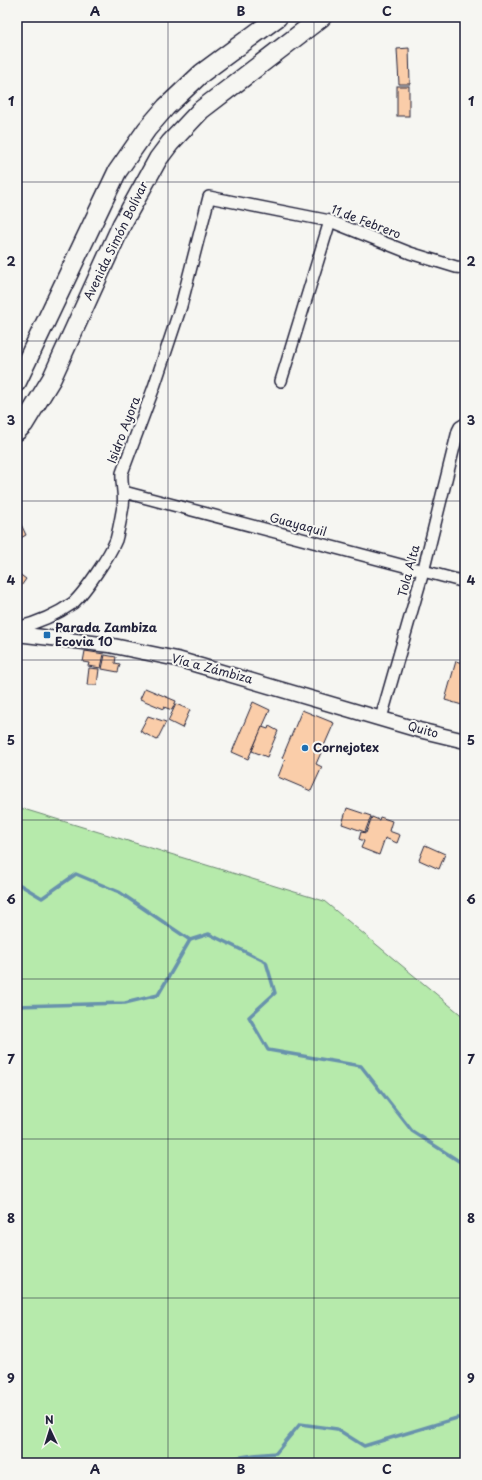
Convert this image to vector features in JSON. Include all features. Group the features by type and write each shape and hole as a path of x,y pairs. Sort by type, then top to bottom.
{"highway":[{"path":"17,382 117,172 147,129 166,107 202,73 278,17"},
{"name":"Avenida Simón Bolívar","path":"17,431 24,424 52,378 122,224 158,159 170,142 201,110 322,17"}],"street":[{"name":"11 de Febrero","path":"209,197 330,221 410,253 456,267 465,268"},
{"name":"Isidro Ayora","path":"17,628 30,625 54,615 74,602 89,584 107,557 116,539 123,505 124,492 121,484 122,473 154,387 181,306 209,197"},
{"path":"281,381 330,221"},
{"name":"Tola Alta","path":"381,718 423,572 462,427"},
{"name":"Guayaquil","path":"124,492 465,582"},
{"name":"Vía a Zámbiza","path":"17,634 109,644 177,659 381,718"},
{"name":"Quito","path":"381,718 419,730 465,741"}],"green space":[{"path":"17,807 324,901 465,1018 465,1463 17,1463"}],"building":[{"path":"409,48 410,84 399,84 397,49"},
{"path":"397,86 409,86 409,116 397,116"},
{"path":"18,518 26,535 17,540 17,519"},
{"path":"18,573 26,579 19,589 17,587"},
{"path":"85,651 104,654 101,668 88,666 89,663 83,662"},
{"path":"105,655 116,657 115,663 120,664 118,672 102,669"},
{"path":"456,661 465,664 465,695 462,705 445,700"},
{"path":"89,668 99,669 97,685 87,685"},
{"path":"145,688 176,701 172,710 164,707 164,709 140,699"},
{"path":"253,702 270,710 248,759 232,752"},
{"path":"176,704 190,710 182,728 168,721"},
{"name":"Cornejotex","path":"302,710 334,723 316,764 322,767 311,791 278,777 285,759 282,758"},
{"path":"148,716 166,722 157,740 140,731"},
{"path":"269,726 278,731 267,757 252,751 262,727 268,729"},
{"path":"347,808 371,816 365,832 342,824"},
{"path":"372,817 379,820 380,817 392,821 389,831 400,835 397,843 385,838 379,855 361,848 364,841 359,839 361,832 366,833"},
{"path":"425,845 445,854 439,869 419,860"}],"waterway":[{"path":"17,883 42,898 76,874 119,892 190,940 209,934 266,962 275,993 249,1017 268,1050 361,1066 412,1131 465,1165"},
{"path":"17,1006 125,1003 158,995 190,940"},
{"path":"225,1463 229,1459 276,1453 300,1424 337,1429 364,1446 457,1418 465,1418"}],"place":[{"name":"Parada Zambiza Ecovia 10","path":"47,635"},
{"name":"Cornejotex","path":"305,748"}]}
